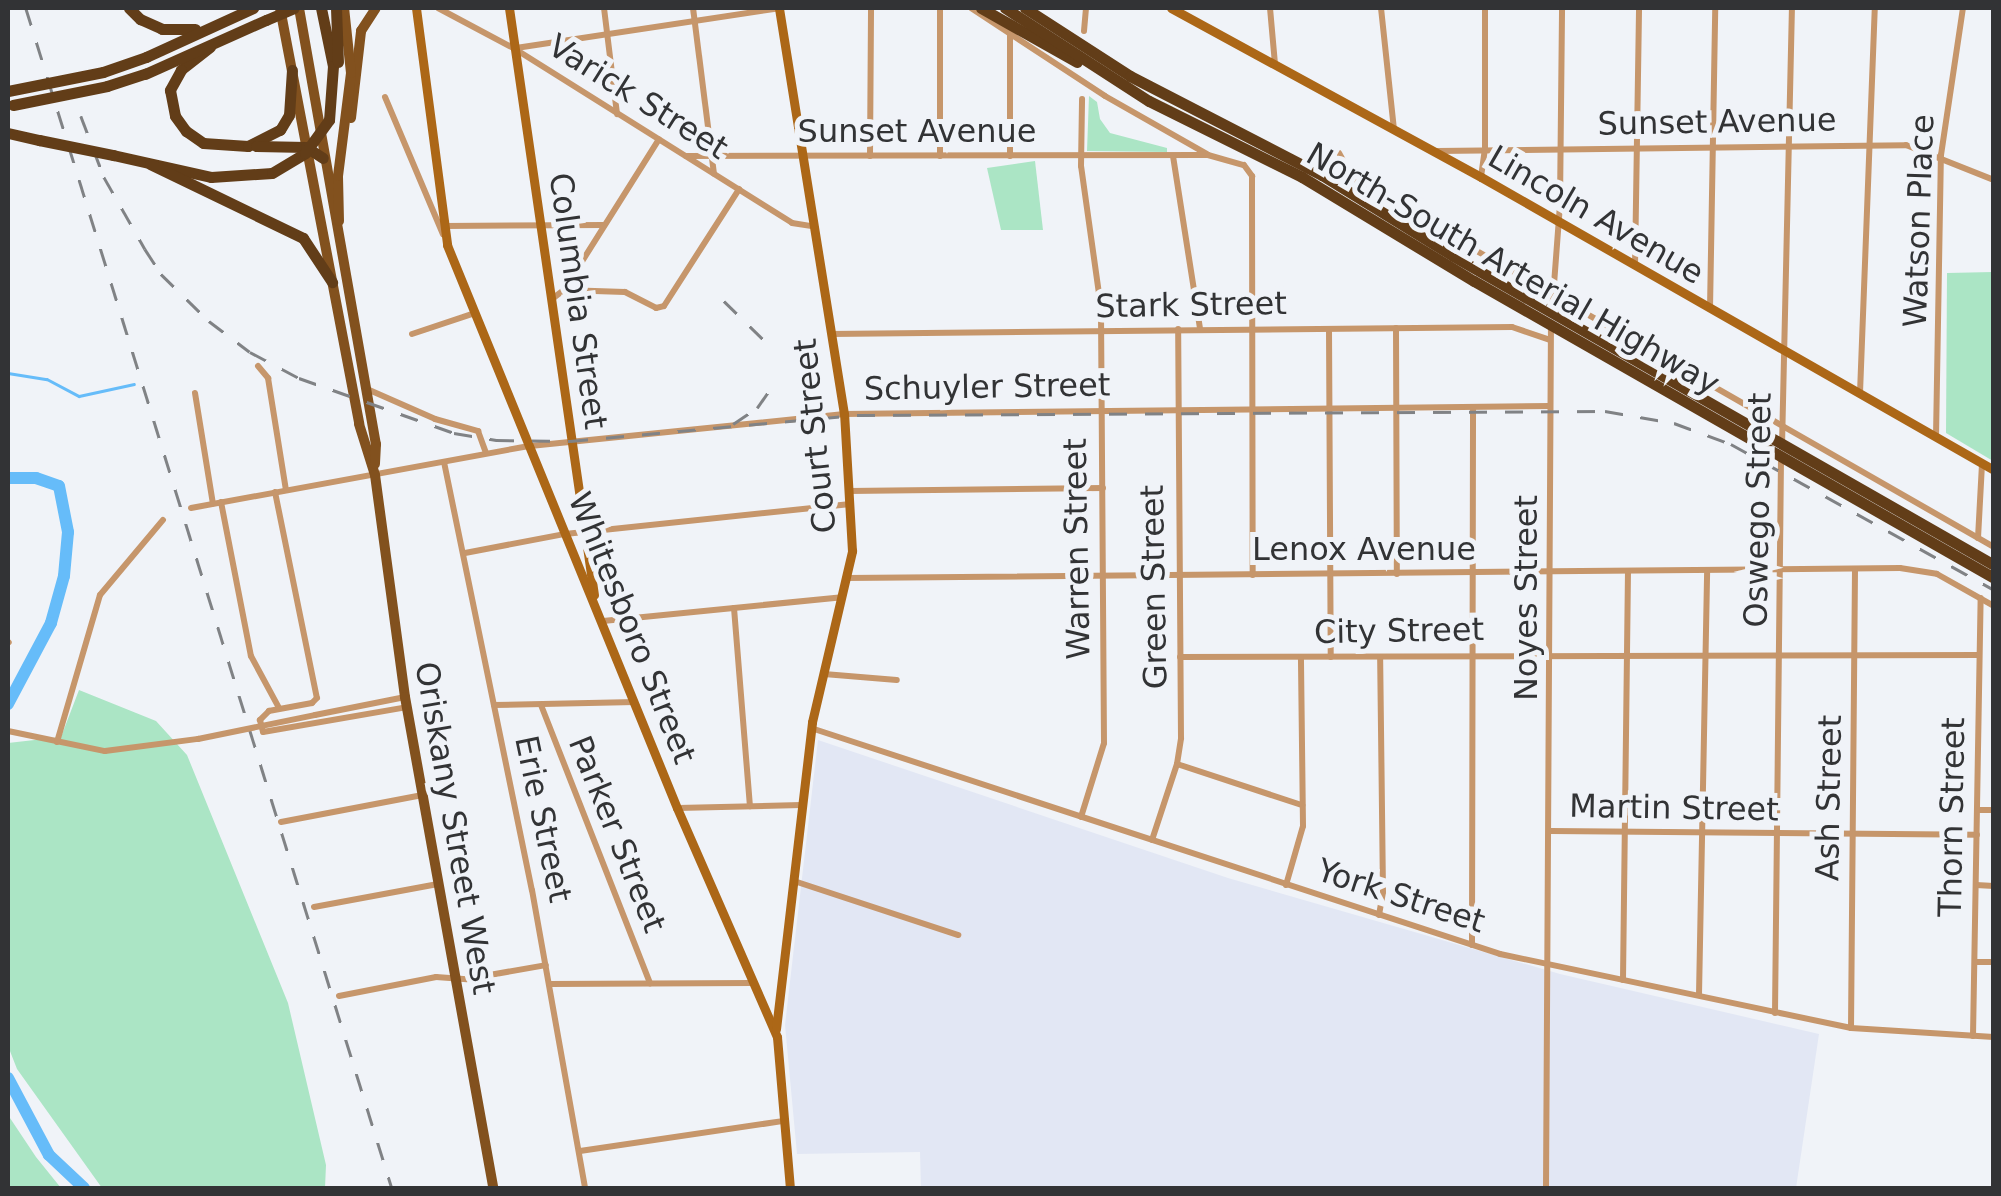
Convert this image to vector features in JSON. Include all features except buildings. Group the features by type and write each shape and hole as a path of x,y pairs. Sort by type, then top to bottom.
{"highway":[{"path":"129,8 140,19 170,32 228,19"},
{"path":"9,98 102,72 254,8"},
{"path":"9,98 108,86 210,47 296,8"},
{"path":"321,8 333,66 329,120"},
{"path":"8,133 211,176 272,173 305,153 329,120 338,86 336,8"},
{"path":"981,8 1149,101"},
{"name":"North-South Arterial Highway","path":"1005,8 1149,101 1302,177 1782,450 1994,565"},
{"name":"North-South Arterial Highway","path":"1025,8 1130,76 1322,175 1551,319"},
{"path":"210,47 176,76 170,90 175,116 186,131 203,143 306,146 323,158"},
{"path":"248,146 285,124 292,70"},
{"path":"150,164 303,238 332,282"},
{"name":"North-South Arterial Highway","path":"1782,450 1994,578"}],"main road":[{"name":"Oriskany Street West","path":"280,8 359,424 375,475"},
{"name":"Oriskany Street West","path":"296,8 376,444 375,475 406,702 493,1188"},
{"path":"340,252 338,176 351,73 344,8"},
{"path":"343,138 356,100 361,31 376,8"}],"street":[{"path":"416,8 448,244"},
{"name":"Varick Street","path":"438,8 515,49 792,224 812,226"},
{"name":"Columbia Street","path":"508,8 587,532 594,602"},
{"path":"604,8 617,114"},
{"path":"692,8 715,156 714,174"},
{"path":"515,49 779,8"},
{"name":"Court Street","path":"777,1037 811,728 852,551 844,414 779,8"},
{"path":"870,156 871,8"},
{"path":"940,8 940,156"},
{"path":"970,8 1105,96 1208,154 1244,166 1252,176 1253,575"},
{"path":"1084,31 1086,8"},
{"name":"Lincoln Avenue","path":"1171,8 1434,151 1994,470"},
{"path":"1270,8 1275,64"},
{"path":"1381,8 1394,129"},
{"path":"1480,177 1485,150 1485,8"},
{"name":"Noyes Street","path":"1546,1188 1552,655 1550,340 1559,222 1562,8"},
{"path":"1635,266 1639,8"},
{"path":"1710,309 1715,8"},
{"name":"Oswego Street","path":"1775,1014 1779,570 1792,8"},
{"path":"1860,395 1875,8"},
{"path":"1954,8 1963,8"},
{"name":"Watson Place","path":"1936,437 1941,156 1963,8"},
{"path":"1010,33 1010,156"},
{"name":"Whitesboro Street","path":"385,97 677,808 777,1037 790,1188"},
{"name":"Warren Street","path":"1080,817 1104,744 1101,331 1081,156 1082,98"},
{"path":"552,299 564,290 659,139"},
{"name":"Sunset Avenue","path":"1434,151 1906,145 1994,180"},
{"path":"1339,152 1353,178 1994,547"},
{"name":"Sunset Avenue","path":"686,156 1208,154"},
{"path":"1173,156 1200,329"},
{"path":"564,290 625,292 657,308 664,306 739,189"},
{"path":"445,226 605,225"},
{"path":"412,334 475,313"},
{"name":"Stark Street","path":"830,334 1512,327 1550,340"},
{"path":"1330,328 1331,657"},
{"path":"1396,328 1397,574"},
{"name":"Green Street","path":"1152,840 1177,764 1178,329"},
{"path":"258,366 268,378 286,490"},
{"path":"366,389 421,414 478,431 486,454"},
{"path":"195,393 251,656 269,697 280,709"},
{"name":"Schuyler Street","path":"192,508 530,446 844,414 1550,406"},
{"path":"1472,944 1476,656 1473,407"},
{"name":"Erie Street","path":"444,462 550,984 585,1188"},
{"path":"1978,538 1982,463"},
{"path":"850,491 1102,488"},
{"path":"275,492 317,698 314,703 262,715 262,732 406,702"},
{"path":"465,554 565,534 850,504"},
{"path":"56,742 100,595 163,520"},
{"name":"Lenox Avenue","path":"846,578 1855,569 1926,571 1994,606"},
{"name":"Ash Street","path":"1851,1028 1855,569"},
{"path":"1699,996 1707,571"},
{"path":"1623,980 1628,572"},
{"path":"603,621 842,598"},
{"name":"Thorn Street","path":"1973,1036 1981,598"},
{"path":"734,608 750,806"},
{"name":"City Street","path":"1180,657 1978,655"},
{"path":"1379,915 1383,892 1380,657"},
{"path":"1286,885 1302,838 1302,658"},
{"path":"824,674 897,680"},
{"path":"10,731 56,742 127,751 406,702"},
{"path":"494,705 635,702"},
{"name":"Parker Street","path":"541,704 650,982"},
{"name":"York Street","path":"811,728 1379,915 1549,965 1851,1028 1994,1037"},
{"path":"1177,764 1302,805"},
{"path":"281,822 423,794"},
{"path":"677,808 801,805"},
{"path":"1977,810 1994,810"},
{"name":"Martin Street","path":"1551,831 1977,835"},
{"path":"792,881 958,934"},
{"path":"314,907 439,884"},
{"path":"1976,886 1994,886"},
{"path":"1975,962 1994,962"},
{"path":"339,996 436,977 457,978 546,965"},
{"path":"550,984 752,982"},
{"path":"580,1150 784,1120"}],"shaded area":[{"path":"818,740 1228,878 1560,974 1819,1034 1796,1188 921,1188 920,1152 797,1154 785,1025"}],"green space":[{"path":"1089,96 1097,102 1100,119 1110,133 1167,148 1167,152 1087,151"},
{"path":"1035,161 1043,230 1001,230 987,168"},
{"path":"1994,272 1993,461 1946,433 1947,273"},
{"path":"79,690 156,721 187,755 288,1003 326,1165 325,1188 102,1188 17,1069 8,1046 8,743 61,737"},
{"path":"8,1115 36,1157 61,1188 8,1188"}],"waterway":[{"path":"8,373 47,379 79,396 134,384"},
{"path":"8,478 36,478 59,486 68,532 64,576 51,623 8,704"},
{"path":"8,1078 49,1155 84,1188"}],"railway":[{"path":"26,8 392,1188"},
{"path":"81,116 104,177 145,249 161,274 209,321 250,352 299,378 454,433 496,440 570,441 857,415 1605,411 1674,423 1731,444 1994,590"},
{"path":"724,301 766,342"},
{"path":"733,424 757,408 771,388"}]}
